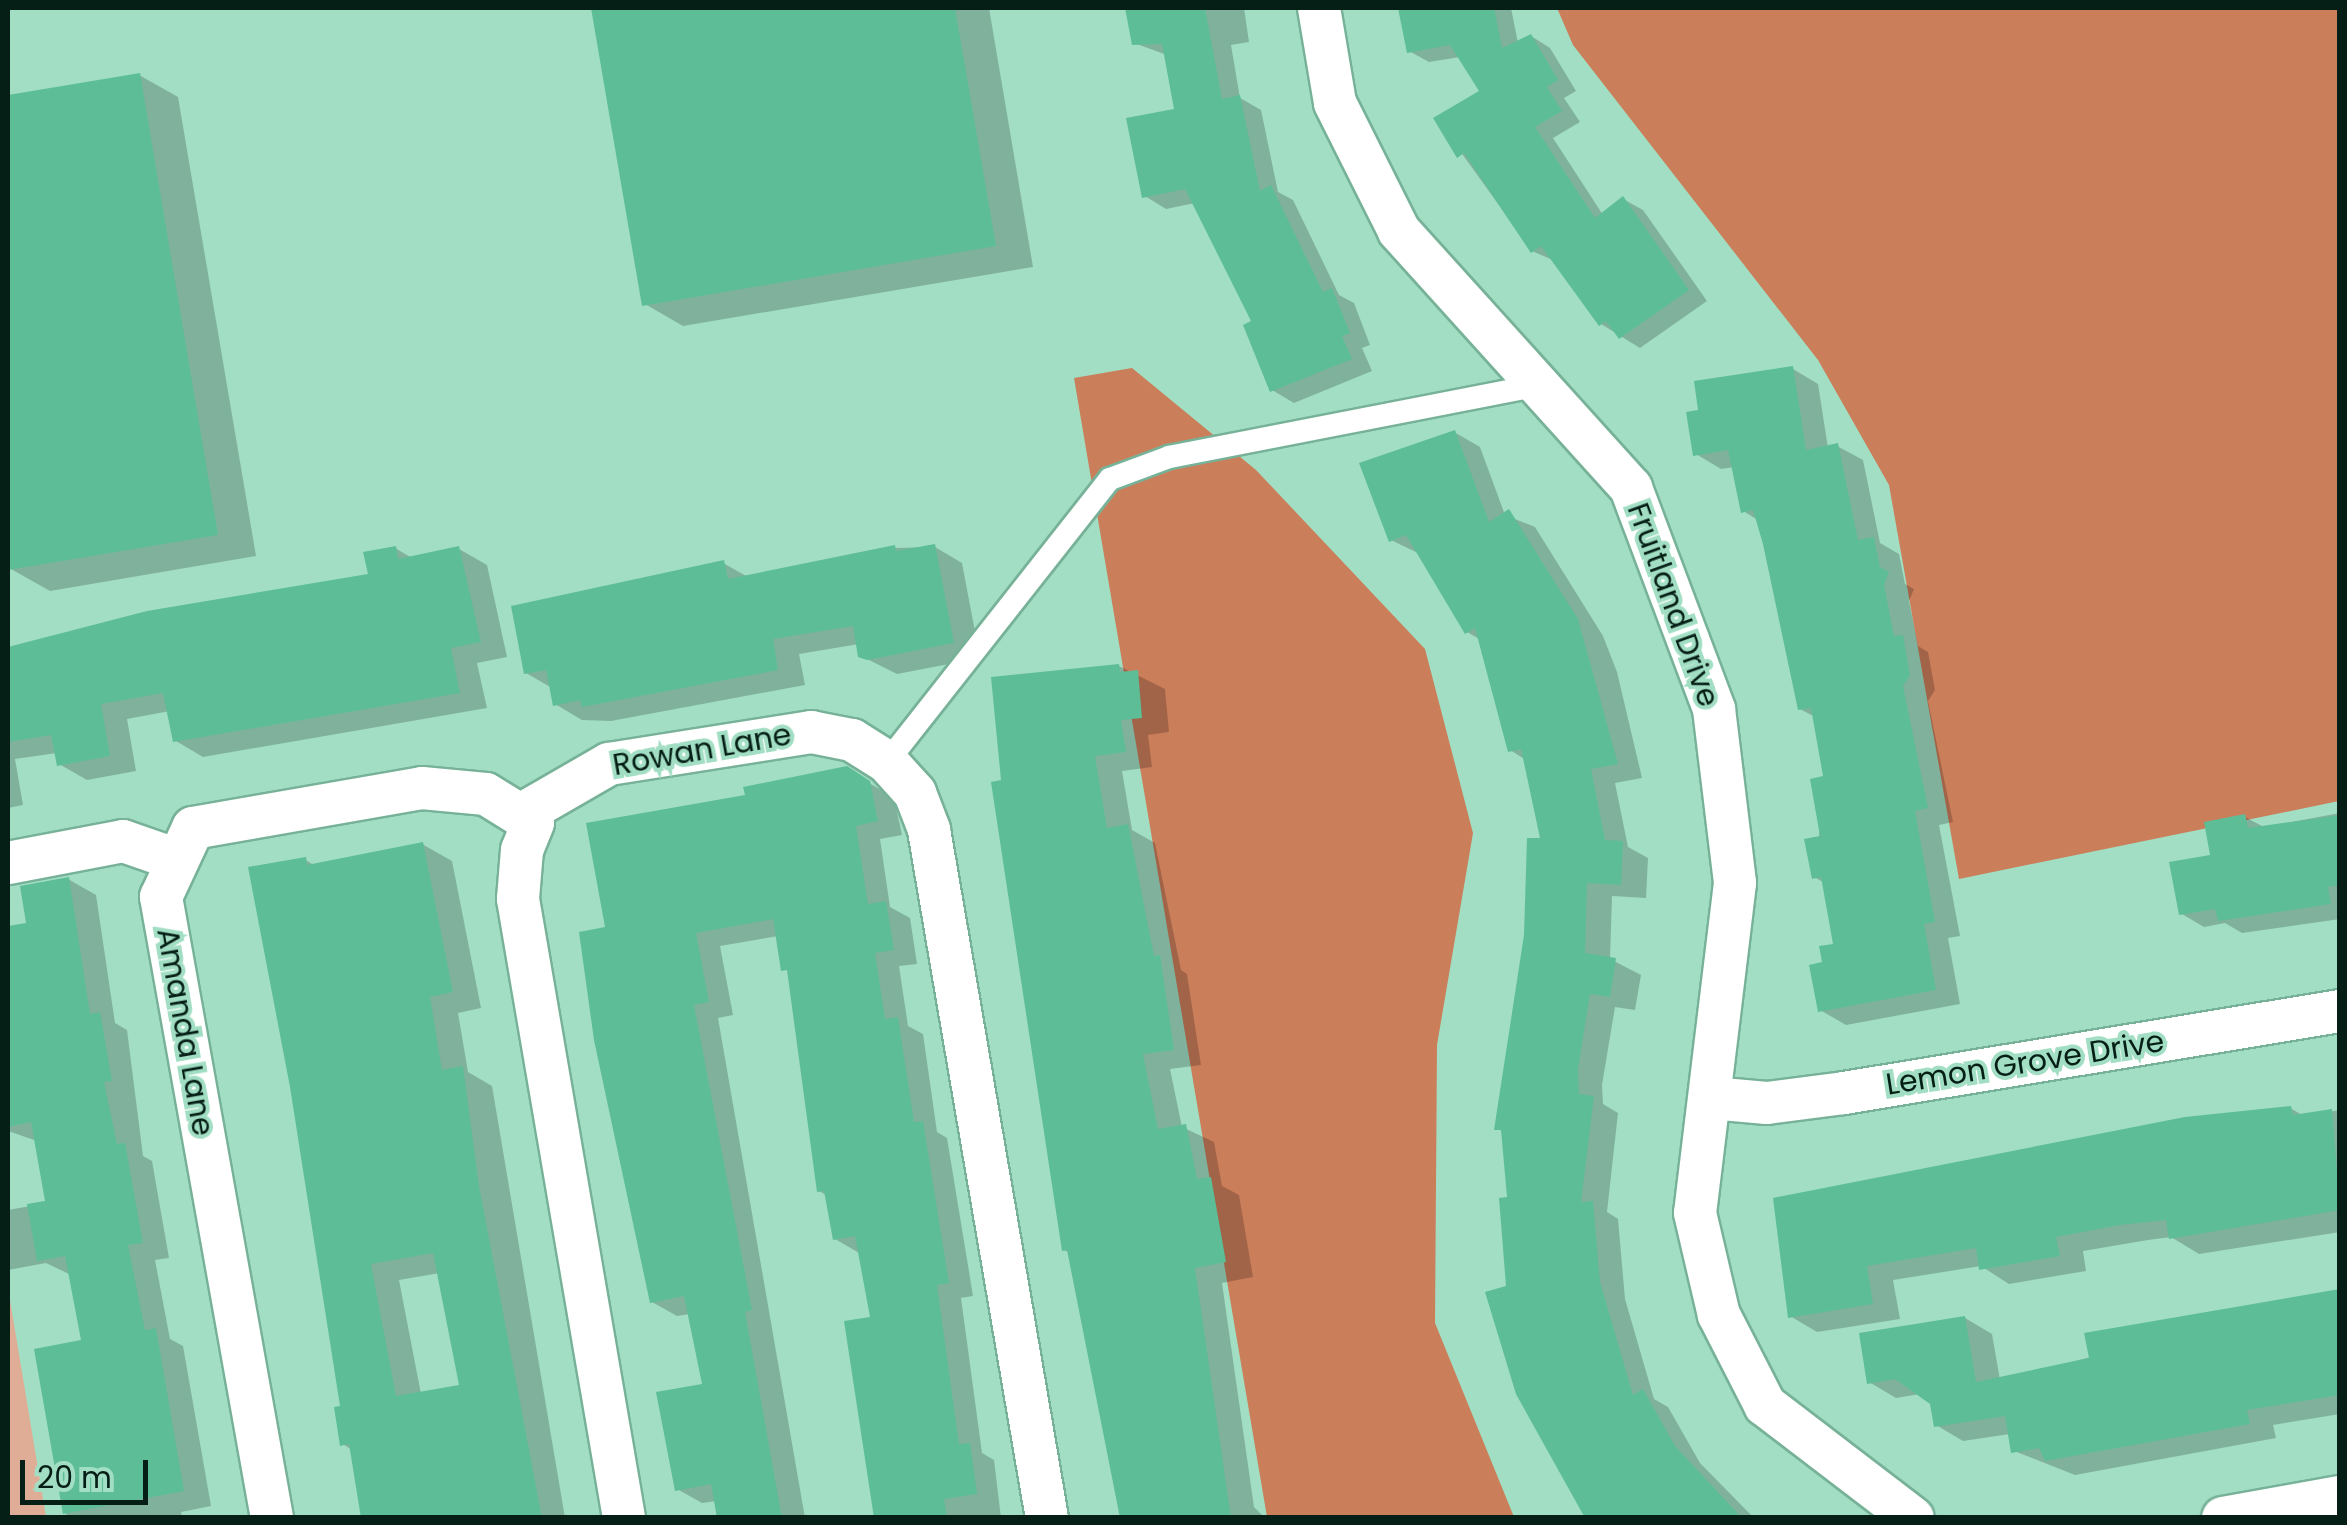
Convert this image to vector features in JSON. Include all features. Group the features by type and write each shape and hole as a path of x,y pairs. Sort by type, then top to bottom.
{"street":[{"name":"Fruitland Drive","path":"1319,8 1336,103 1399,231 1631,488 1714,710 1735,883 1695,1213 1719,1316 1766,1405 1913,1518"},
{"name":"Rowan Lane","path":"524,813 609,764 786,734 852,740 888,762 914,793 929,830 1047,1518"},
{"name":"Amanda Lane","path":"272,1518 161,897 193,828 422,788 486,794 524,813"},
{"path":"524,813 533,824 522,850 518,900 624,1518"},
{"path":"8,863 123,841 178,860"},
{"name":"Lemon Grove Drive","path":"1710,1098 1767,1103 1844,1093 2340,1011"},
{"path":"2223,1518 2340,1498"}],"lane":[{"path":"888,762 1110,478 1169,457 1538,385"}],"shaded area":[{"path":"1557,8 2339,8 2339,801 1959,879 1889,485 1818,360 1573,45"},
{"path":"1132,368 1256,470 1425,649 1473,833 1437,1045 1435,1323 1514,1517 1267,1517 1074,378"},
{"path":"8,1288 46,1517 8,1517"}],"building":[{"path":"591,8 955,8 996,246 642,306"},
{"path":"1125,8 1205,8 1222,99 1240,95 1260,191 1271,185 1323,292 1332,288 1350,333 1342,336 1352,359 1270,392 1243,325 1251,321 1185,189 1142,198 1126,118 1174,109 1162,44 1132,45"},
{"path":"1398,8 1494,8 1502,48 1531,34 1558,80 1547,87 1562,111 1535,127 1595,218 1623,196 1689,290 1619,339 1606,321 1599,326 1541,246 1531,253 1464,153 1457,158 1433,118 1479,91 1450,45 1407,53"},
{"path":"140,73 218,535 8,570 8,95"},
{"path":"1793,366 1806,450 1838,443 1858,540 1874,537 1880,567 1889,572 1884,585 1894,636 1903,635 1910,675 1903,686 1928,808 1915,811 1935,922 1924,924 1936,990 1818,1012 1809,965 1822,962 1819,946 1833,944 1821,877 1812,879 1804,839 1820,836 1810,779 1823,776 1811,708 1798,710 1763,544 1753,510 1741,513 1728,450 1693,456 1686,412 1698,410 1694,381"},
{"path":"1455,430 1489,522 1509,509 1578,619 1618,764 1591,769 1605,840 1623,841 1621,885 1587,883 1585,953 1616,958 1610,997 1590,994 1578,1069 1579,1094 1594,1096 1581,1202 1593,1201 1600,1282 1633,1395 1643,1389 1675,1446 1742,1518 1585,1518 1516,1394 1485,1292 1506,1286 1499,1198 1507,1197 1501,1130 1494,1130 1524,935 1527,838 1540,838 1521,749 1508,752 1475,628 1465,634 1406,535 1389,542 1359,463"},
{"path":"935,544 954,643 867,660 858,657 853,626 773,639 778,670 582,707 580,700 553,706 546,670 524,674 511,606 724,560 728,579 895,545 896,551"},
{"path":"396,546 398,559 459,546 481,642 451,648 460,693 173,742 163,693 101,704 110,756 57,766 51,735 8,742 8,647 147,611 368,574 363,552"},
{"path":"1119,664 1120,672 1138,670 1142,718 1121,720 1126,752 1095,756 1107,828 1128,824 1154,956 1160,955 1174,1050 1143,1054 1158,1129 1186,1124 1197,1179 1211,1177 1226,1262 1195,1268 1231,1518 1120,1518 1067,1250 1062,1251 991,782 1001,780 991,677"},
{"path":"847,766 870,781 878,821 856,826 868,904 886,901 894,950 875,953 885,1019 898,1017 914,1122 923,1121 949,1283 937,1285 959,1444 970,1443 977,1494 944,1499 947,1518 874,1518 844,1321 870,1317 855,1236 833,1240 824,1191 817,1192 787,970 781,971 773,919 696,933 709,1002 694,1005 752,1310 745,1312 782,1518 717,1518 711,1484 675,1491 656,1392 702,1384 684,1296 650,1303 594,1040 579,932 605,927 586,823 745,795 743,787"},
{"path":"2245,814 2248,828 2340,815 2340,885 2328,887 2331,904 2218,921 2215,909 2179,915 2169,862 2210,855 2204,822"},
{"path":"423,842 453,992 430,997 442,1070 463,1066 479,1186 542,1518 361,1518 349,1444 340,1446 334,1407 340,1406 290,1087 248,867 306,857 307,865","holes":["433,1253 459,1385 396,1396 371,1264"]},
{"path":"69,877 90,1014 100,1012 112,1081 104,1082 117,1144 125,1143 143,1243 128,1245 145,1330 156,1328 184,1491 63,1514 34,1349 81,1340 65,1256 37,1261 27,1204 45,1201 31,1122 8,1127 8,926 26,923 20,886"},
{"path":"2291,1106 2293,1115 2332,1109 2340,1210 2169,1239 2166,1220 2120,1225 2056,1237 2060,1256 1979,1270 1976,1248 1867,1266 1873,1304 1788,1318 1773,1198 2185,1117"},
{"path":"2340,1289 2340,1395 2247,1410 2250,1424 2045,1461 2039,1448 2011,1453 2005,1416 1934,1427 1930,1404 1895,1379 1867,1384 1859,1333 1965,1316 1976,1382 2089,1358 2084,1333"}]}
